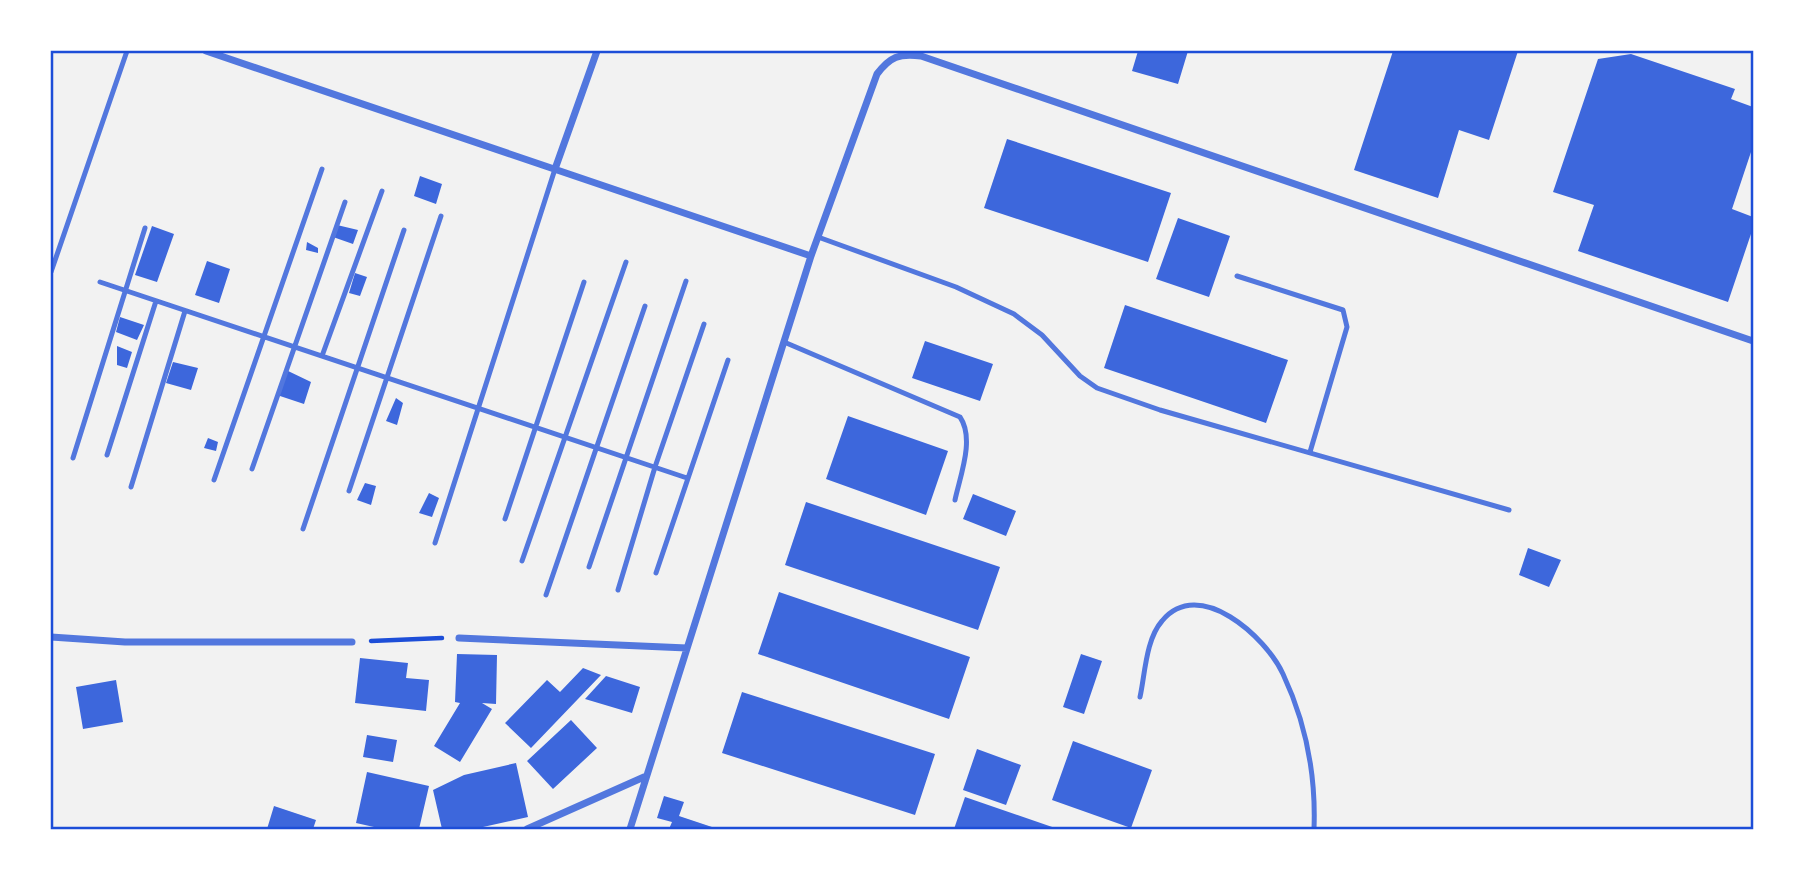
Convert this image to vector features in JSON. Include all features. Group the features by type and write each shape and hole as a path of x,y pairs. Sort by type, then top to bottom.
{"street":[{"path":"206,51 811,256"},
{"path":"555,169 597,51"},
{"path":"630,829 644,777 811,256 877,74 888,60 904,54 921,56 1753,341"},
{"path":"51,637 125,642 352,642"},
{"path":"459,638 687,648"},
{"path":"527,829 644,777"}],"lane":[{"path":"51,272 127,51"},
{"path":"214,480 322,169"},
{"path":"435,543 555,169"},
{"path":"322,356 382,191"},
{"path":"252,469 345,202"},
{"path":"349,491 440,216"},
{"path":"73,458 145,228"},
{"path":"303,529 404,230"},
{"path":"818,237 956,287 1014,314 1042,335 1073,369 1097,388 1160,410 1509,510"},
{"path":"522,561 626,262"},
{"path":"1237,276 1343,310 1348,327 1310,452"},
{"path":"589,567 687,281"},
{"path":"100,282 687,478"},
{"path":"505,519 584,282"},
{"path":"107,455 156,301"},
{"path":"546,595 645,306"},
{"path":"131,487 185,311"},
{"path":"618,590 655,467 704,324"},
{"path":"784,342 960,417 966,441 955,500"},
{"path":"656,573 728,360"},
{"path":"1140,697 1153,634 1171,611 1191,606 1214,609 1234,618 1260,639 1283,673 1311,756 1315,795 1314,829"}],"path":[{"path":"352,642 459,638"}],"building":[{"path":"1138,51 1188,51 1178,84 1132,71"},
{"path":"1393,51 1518,51 1489,140 1459,130 1438,198 1354,170"},
{"path":"1631,54 1735,89 1731,99 1753,107 1753,146 1732,209 1753,217 1753,228 1728,302 1578,251 1594,205 1553,192 1598,59"},
{"path":"1007,139 1171,193 1148,262 984,208"},
{"path":"420,176 442,184 436,204 414,196"},
{"path":"1178,218 1230,236 1209,297 1156,279"},
{"path":"337,225 358,230 353,244 333,237"},
{"path":"152,226 174,234 157,282 135,275"},
{"path":"307,242 318,248 318,253 306,250"},
{"path":"207,261 230,269 219,303 195,295"},
{"path":"355,273 367,277 360,296 349,293"},
{"path":"1125,305 1288,360 1266,423 1104,368"},
{"path":"120,317 144,325 137,340 116,332"},
{"path":"925,341 993,364 980,401 912,378"},
{"path":"117,346 132,352 127,368 117,365"},
{"path":"173,362 198,368 191,390 166,383"},
{"path":"286,370 311,382 304,404 277,395"},
{"path":"396,398 403,403 397,425 386,421"},
{"path":"848,416 948,451 926,515 826,479"},
{"path":"208,438 218,442 216,451 204,448"},
{"path":"365,483 376,486 371,505 357,500"},
{"path":"429,493 439,498 432,517 419,513"},
{"path":"973,494 1016,511 1006,536 963,519"},
{"path":"806,502 1000,567 978,630 785,565"},
{"path":"1528,548 1561,560 1549,587 1519,575"},
{"path":"779,592 970,657 949,719 758,654"},
{"path":"457,654 497,655 496,704 482,703 492,709 460,762 434,746 460,703 455,702"},
{"path":"1081,654 1102,661 1084,714 1063,707"},
{"path":"360,658 408,663 406,678 429,680 426,711 355,703"},
{"path":"583,668 601,675 531,748 505,723 547,680 560,692"},
{"path":"606,676 640,687 632,713 585,699"},
{"path":"116,680 123,722 83,729 76,687"},
{"path":"742,692 935,754 915,815 722,753"},
{"path":"571,720 597,748 553,789 527,761"},
{"path":"367,735 397,740 393,762 363,757"},
{"path":"1073,741 1152,770 1131,828 1052,800"},
{"path":"977,749 1021,765 1006,805 963,790"},
{"path":"516,763 528,817 474,829 442,829 433,790 464,775"},
{"path":"367,772 429,786 419,829 383,829 356,823"},
{"path":"664,796 684,802 679,816 718,829 669,829 672,822 657,818"},
{"path":"965,797 1058,829 954,829"},
{"path":"274,806 316,820 313,829 267,829"}]}
